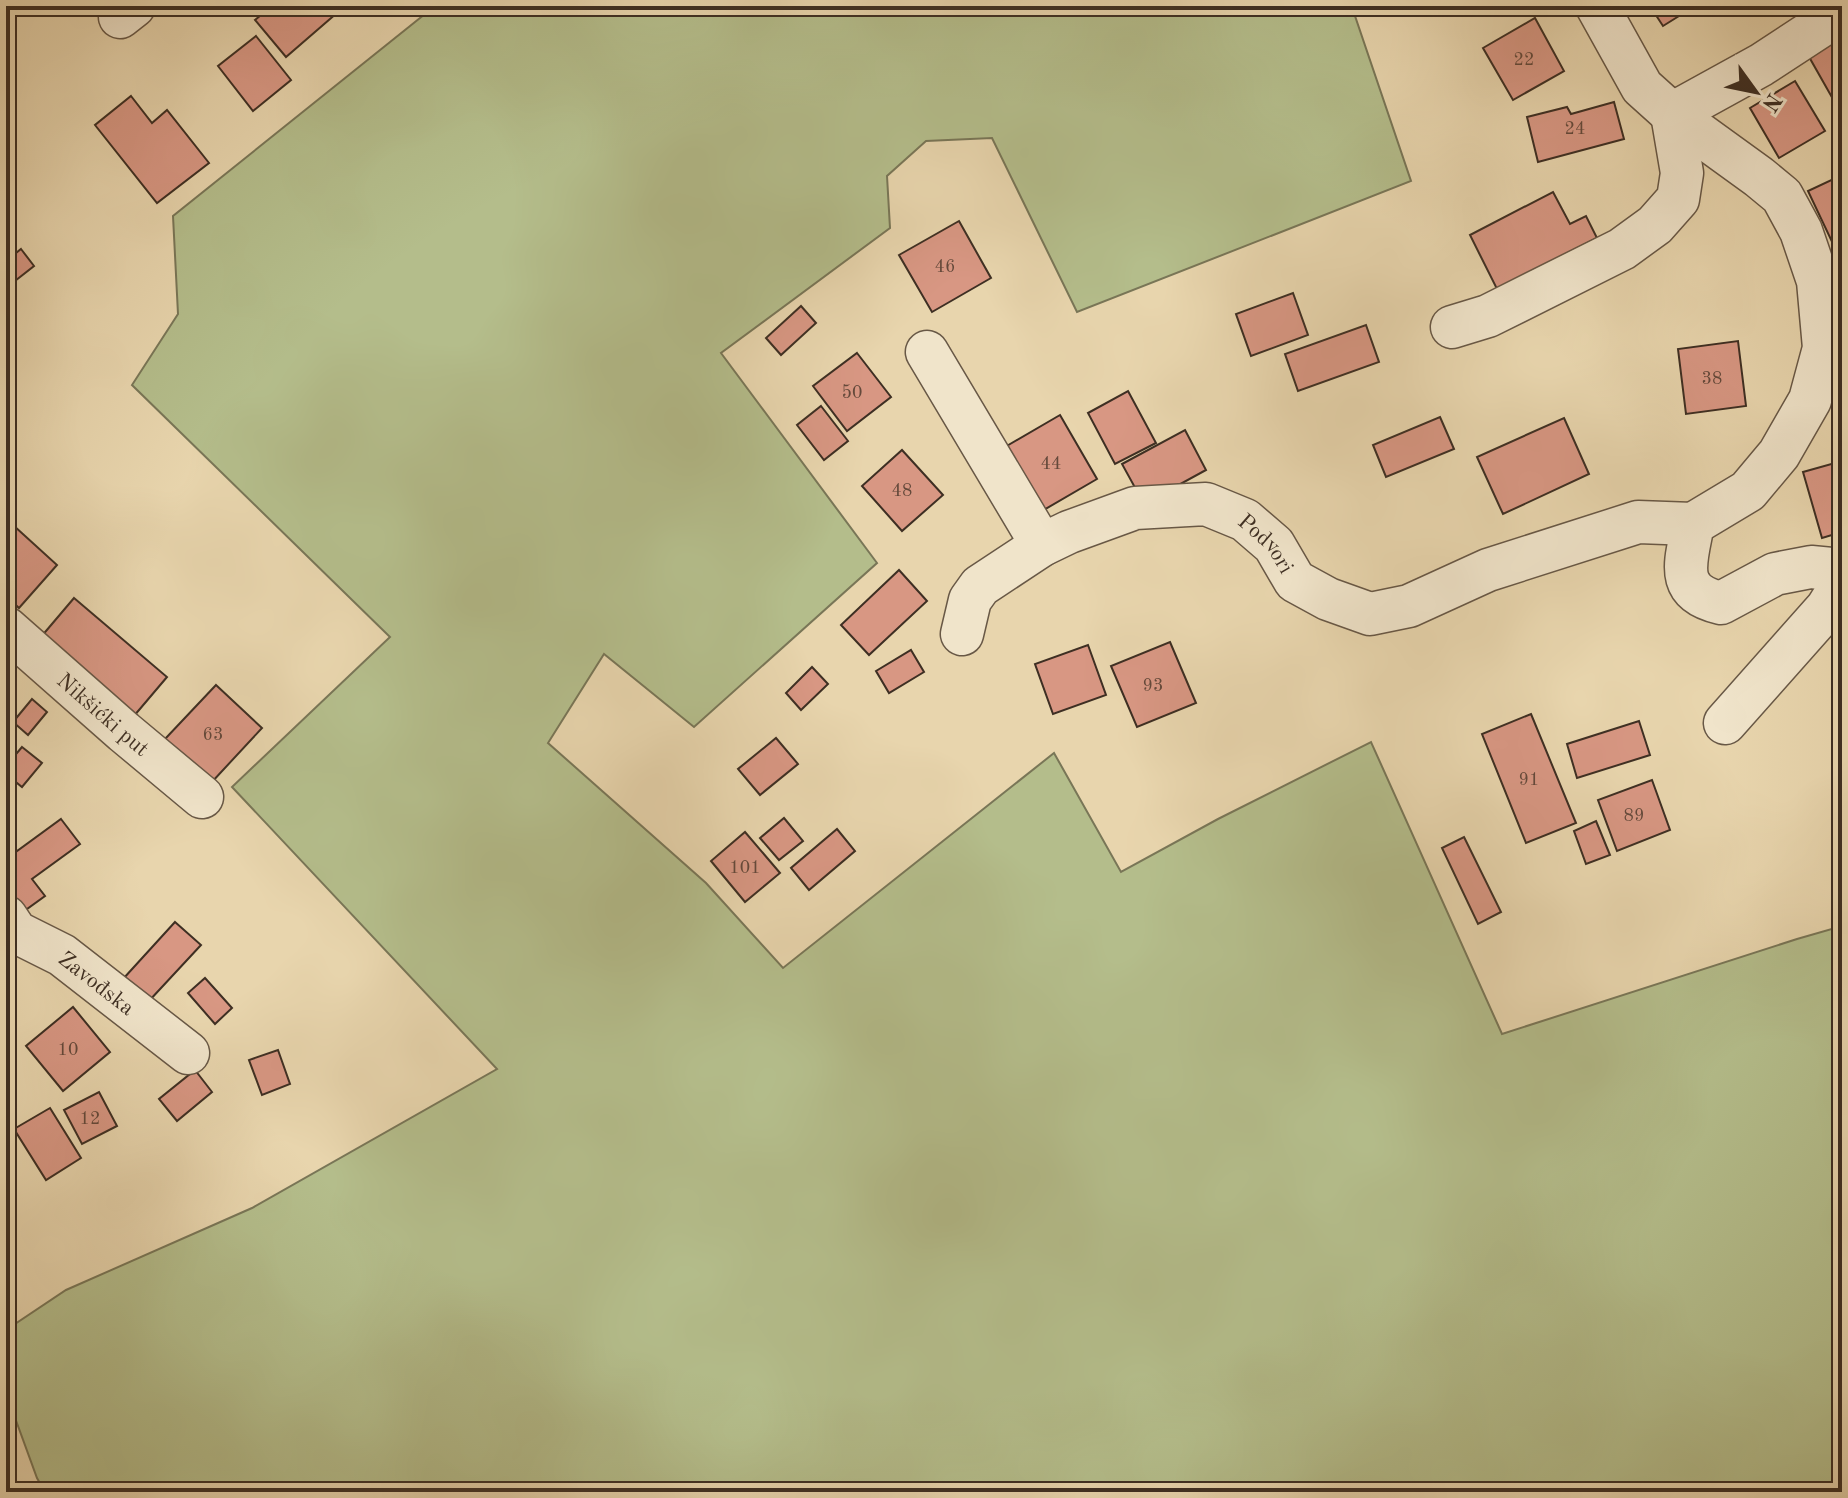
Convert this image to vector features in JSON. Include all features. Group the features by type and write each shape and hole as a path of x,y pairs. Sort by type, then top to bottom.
{"street":[{"path":"1597,6 1642,87 1672,114 1782,196 1801,231 1818,281 1833,346 1810,400 1779,454 1748,491 1693,524 1685,567 1690,586 1704,599 1721,603 1775,574 1811,567 1842,570"},
{"path":"1672,114 1761,65 1842,12"},
{"path":"1452,327 1488,316 1622,249 1655,225 1678,199 1682,173 1672,114"},
{"path":"927,352 1042,545"},
{"name":"Podvori","path":"962,634 970,600 980,586 1042,545 1135,508 1206,504 1245,520 1274,545 1295,581 1328,599 1370,614 1409,606 1488,570 1638,522 1693,524"},
{"path":"1725,723 1827,608 1842,584"},
{"name":"Nikšićki put","path":"6,628 202,797"},
{"name":"Zavođska","path":"6,917 16,932 62,955 188,1053"}],"green space":[{"path":"435,6 1362,6 1353,10 1411,181 1077,312 992,138 926,141 887,176 890,228 721,353 877,563 694,727 604,654 548,743 706,883 783,968 1054,753 1121,872 1371,742 1502,1034 1842,926 1842,1492 45,1492 6,1393 6,1330 66,1290 252,1208 497,1069 232,787 390,637 132,385 178,314 173,216"}],"building":[{"path":"272,6 345,6 286,57 255,20"},
{"path":"1650,6 1695,6 1663,26"},
{"path":"1535,18 1564,71 1513,100 1483,48"},
{"path":"1842,35 1842,106 1838,108 1808,55"},
{"path":"256,36 291,80 253,111 218,66"},
{"path":"1795,81 1825,131 1779,158 1750,108"},
{"path":"131,96 152,123 167,110 209,163 157,203 95,125"},
{"path":"1614,102 1624,139 1538,162 1527,117 1567,107 1571,114"},
{"path":"1842,175 1842,242 1834,246 1808,191"},
{"path":"1553,192 1570,224 1586,216 1597,238 1497,289 1470,235"},
{"path":"959,221 991,278 932,312 899,255"},
{"path":"21,249 34,266 6,288 6,261"},
{"path":"1293,293 1308,335 1251,356 1236,314"},
{"path":"801,306 816,323 781,355 766,338"},
{"path":"1366,325 1379,362 1298,391 1285,354"},
{"path":"1738,341 1746,406 1686,414 1678,349"},
{"path":"857,353 891,397 847,431 813,386"},
{"path":"1128,391 1156,443 1115,464 1088,413"},
{"path":"821,406 848,441 824,460 797,425"},
{"path":"1060,415 1097,479 1042,511 1005,447"},
{"path":"1440,417 1454,449 1386,477 1373,445"},
{"path":"1564,418 1589,474 1503,514 1477,457"},
{"path":"1185,430 1206,470 1144,504 1122,464"},
{"path":"902,450 943,495 902,531 862,486"},
{"path":"1842,461 1842,532 1822,538 1803,472"},
{"path":"13,525 57,565 19,608 6,596 6,533"},
{"path":"899,570 927,601 869,655 841,625"},
{"path":"74,598 167,677 128,723 35,644"},
{"path":"1170,642 1196,703 1137,727 1111,666"},
{"path":"1088,645 1106,695 1053,714 1035,664"},
{"path":"911,650 924,672 889,693 876,671"},
{"path":"812,667 828,684 801,710 786,693"},
{"path":"216,685 262,728 211,783 165,739"},
{"path":"32,699 47,712 28,735 13,722"},
{"path":"1531,714 1576,823 1526,843 1482,734"},
{"path":"1639,721 1650,755 1577,778 1567,744"},
{"path":"776,738 798,764 760,795 738,769"},
{"path":"22,747 42,763 22,787 6,774 6,766"},
{"path":"1652,780 1670,830 1617,851 1598,800"},
{"path":"784,818 803,841 779,860 760,838"},
{"path":"61,819 80,844 32,879 45,896 20,914 6,895 6,835 17,851"},
{"path":"1596,821 1610,855 1586,864 1574,831"},
{"path":"837,829 855,851 809,890 791,868"},
{"path":"745,832 780,873 745,902 711,861"},
{"path":"1464,837 1501,912 1478,924 1442,848"},
{"path":"175,922 201,945 148,1002 123,979"},
{"path":"205,978 232,1008 215,1024 188,993"},
{"path":"73,1007 110,1052 63,1091 26,1046"},
{"path":"278,1050 290,1084 262,1095 249,1060"},
{"path":"195,1070 212,1092 177,1121 159,1099"},
{"path":"99,1092 117,1126 82,1144 64,1110"},
{"path":"50,1108 81,1158 46,1180 14,1129"}]}
